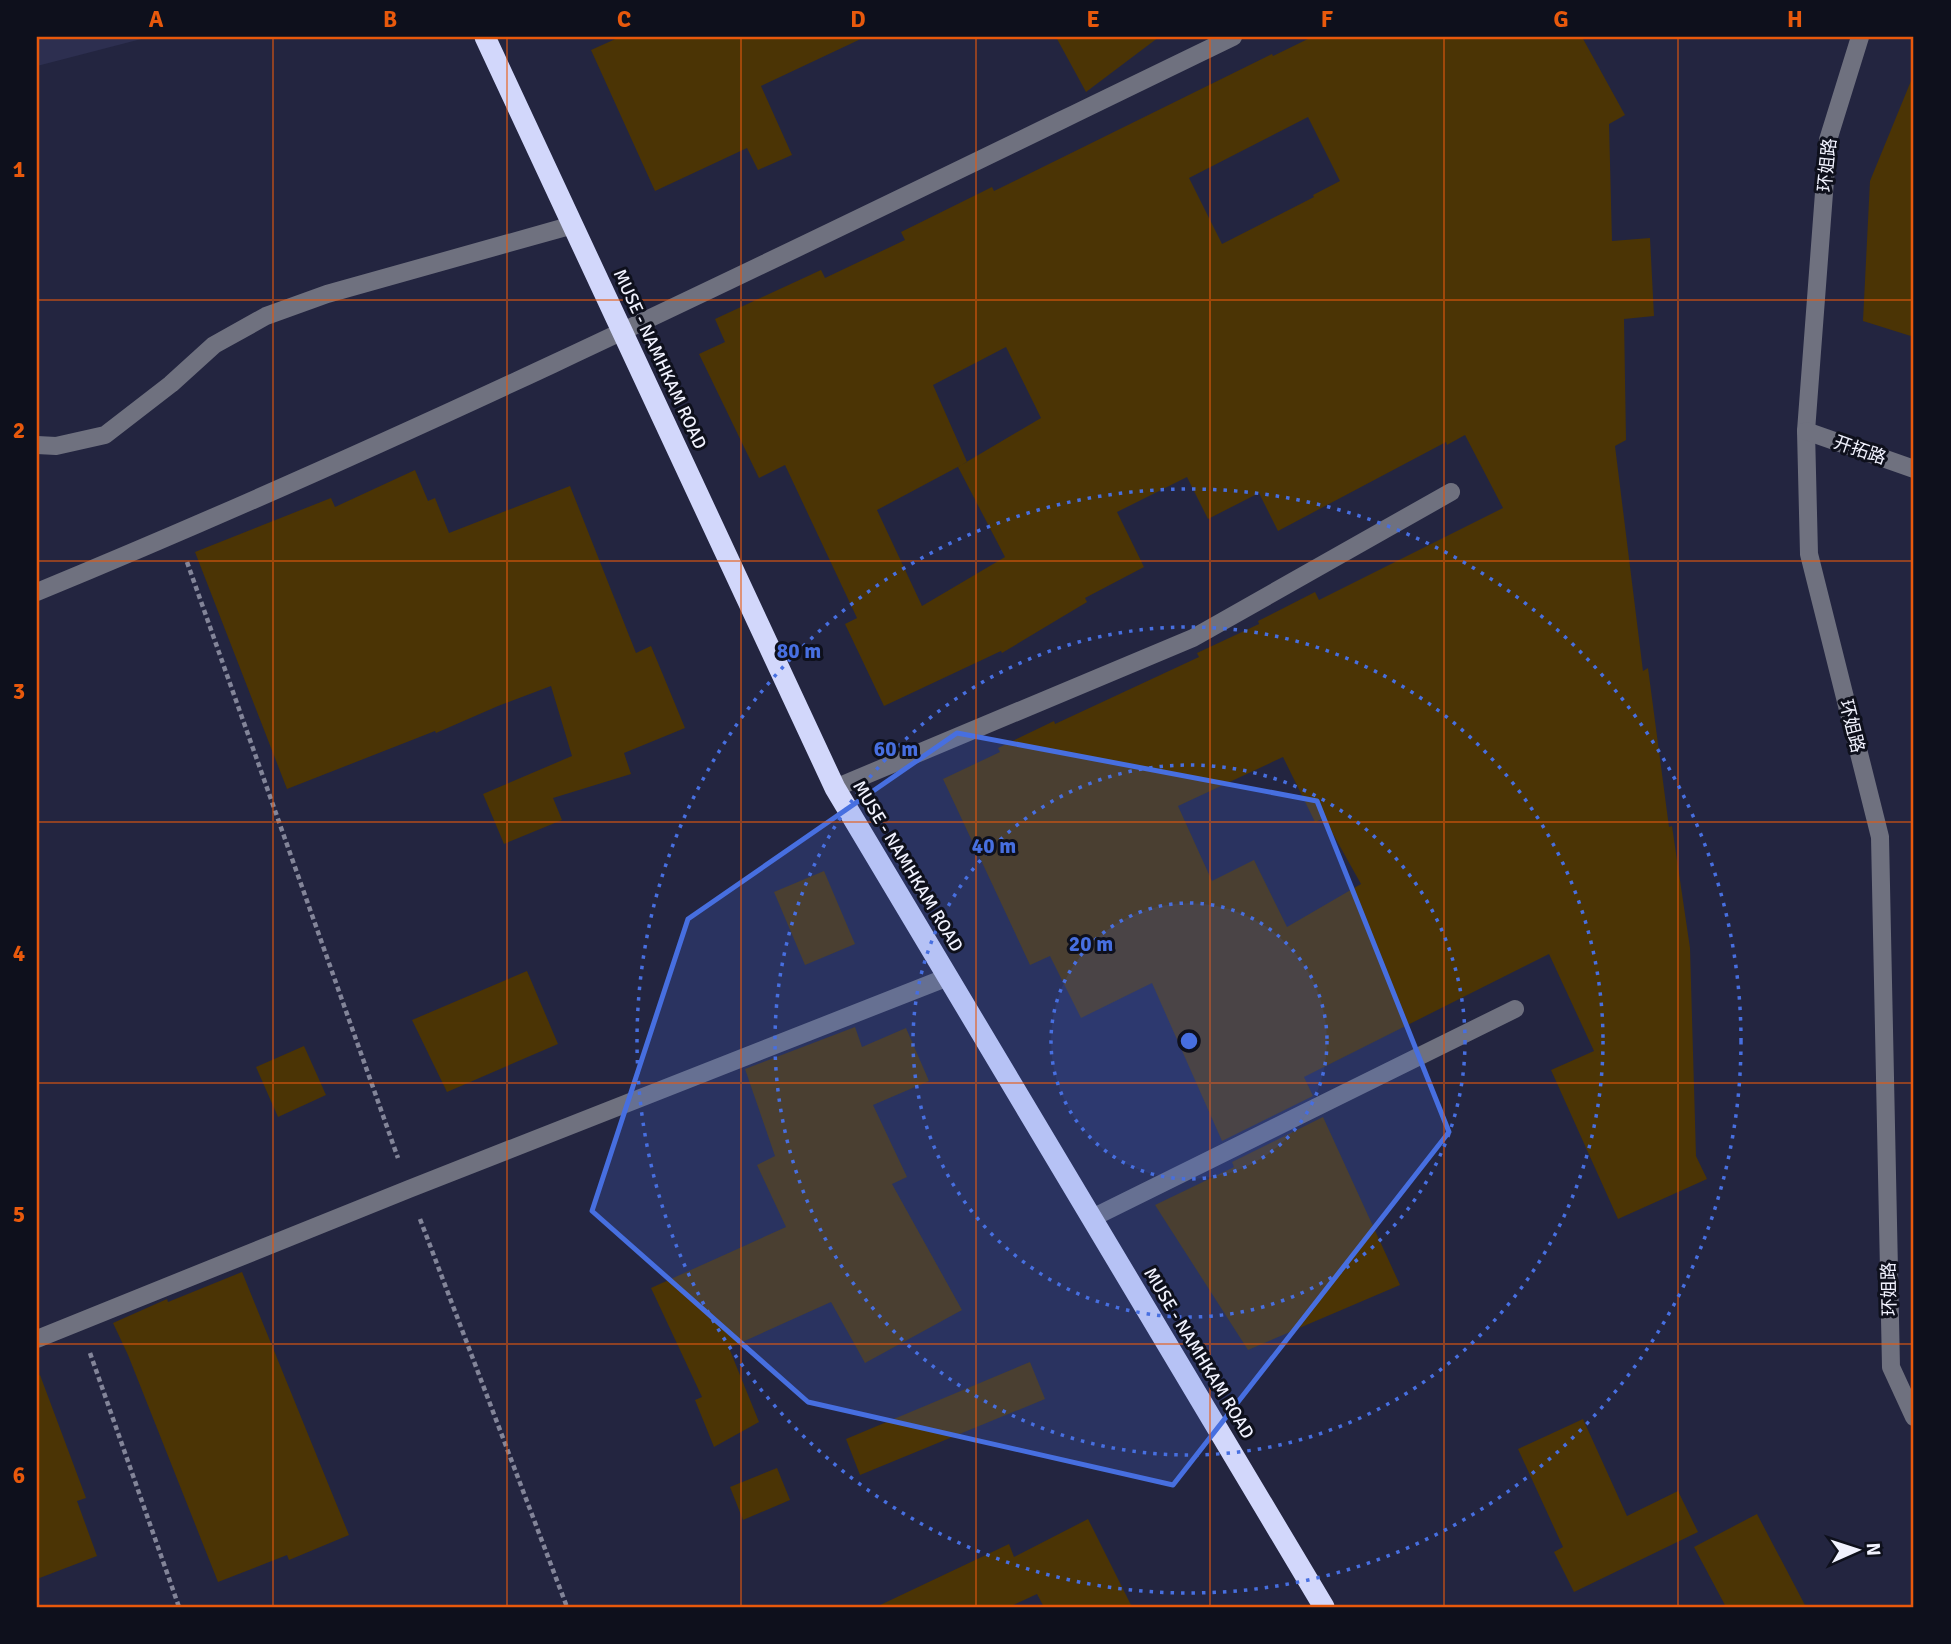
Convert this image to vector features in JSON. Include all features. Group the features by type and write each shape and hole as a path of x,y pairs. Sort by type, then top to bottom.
{"highway":[{"name":"MUSE - NAMHKAM ROAD","path":"485,37 835,788 1324,1607"}],"street":[{"path":"37,593 178,534 622,332 1233,37"},
{"name":"环姐路","path":"1860,37 1828,140 1806,431 1809,554 1880,837 1891,1367 1914,1417"},
{"path":"37,445 56,446 105,435 171,384 214,345 266,316 327,294 573,225"},
{"name":"开拓路","path":"1806,431 1914,469"},
{"path":"835,788 1193,638 1451,492"},
{"path":"37,1339 948,977"},
{"path":"1092,1218 1515,1009"}],"path":[{"path":"178,534 409,1189 567,1607"},
{"path":"79,1322 179,1607"}],"highlighted area":[{"path":"957,733 1317,801 1449,1132 1173,1485 808,1402 592,1211 688,919"}],"shaded area":[{"path":"37,37 149,37 37,66"}],"building":[{"path":"620,37 865,37 761,86 792,155 758,170 747,148 655,191 591,50"},
{"path":"1056,37 1159,37 1086,92"},
{"path":"1312,37 1582,37 1625,115 1609,124 1612,241 1650,238 1654,316 1624,319 1626,440 1615,446 1643,671 1648,668 1669,827 1672,826 1690,948 1696,1156 1707,1179 1618,1219 1551,1070 1594,1051 1549,954 1304,1077 1313,1096 1222,1141 1152,983 1081,1018 1050,956 1030,965 943,779 1000,752 998,748 1054,721 1055,724 1199,657 1197,653 1259,624 1258,621 1315,592 1319,600 1503,508 1465,435 1447,445 1446,442 1278,531 1259,493 1208,519 1187,477 1117,512 1144,567 1085,598 1087,602 1002,653 1001,651 884,706 845,624 857,618 785,465 759,478 699,354 725,342 715,319 821,270 825,278 905,240 901,232 992,187 994,191 1272,54 1273,56","holes":["1308,117 1340,181 1222,244 1189,178","1006,347 1041,418 967,462 933,385","958,467 1005,557 922,606 877,510","1283,757 1315,822 1324,818 1361,884 1287,927 1254,860 1212,881 1178,806"]},
{"path":"1913,76 1914,337 1863,321 1870,181"},
{"path":"415,470 428,501 435,498 449,533 570,486 636,653 651,646 685,728 624,753 631,774 553,798 562,820 504,844 483,794 572,756 551,686 287,789 195,552 331,498 335,507"},
{"path":"824,871 855,944 805,965 774,892"},
{"path":"527,971 558,1044 447,1092 412,1020"},
{"path":"855,1027 862,1047 906,1028 929,1081 873,1105 907,1177 892,1184 962,1310 865,1363 831,1302 729,1348 759,1422 714,1447 695,1400 702,1397 651,1288 786,1227 757,1165 775,1156 745,1069"},
{"path":"304,1046 326,1095 278,1117 256,1067"},
{"path":"1323,1117 1400,1285 1248,1350 1155,1205 1234,1167 1232,1162"},
{"path":"242,1272 349,1535 289,1560 287,1555 218,1582 113,1323 167,1299 168,1302"},
{"path":"1030,1362 1045,1399 860,1475 846,1439"},
{"path":"40,1375 86,1498 77,1501 97,1556 37,1579 37,1376"},
{"path":"1583,1419 1627,1516 1678,1491 1698,1532 1574,1592 1554,1552 1563,1547 1518,1449"},
{"path":"777,1468 790,1500 743,1520 730,1487"},
{"path":"1757,1514 1806,1607 1726,1607 1694,1547"},
{"path":"1088,1519 1132,1607 1044,1607 1037,1594 1009,1607 876,1607 1009,1544 1014,1557"}]}
